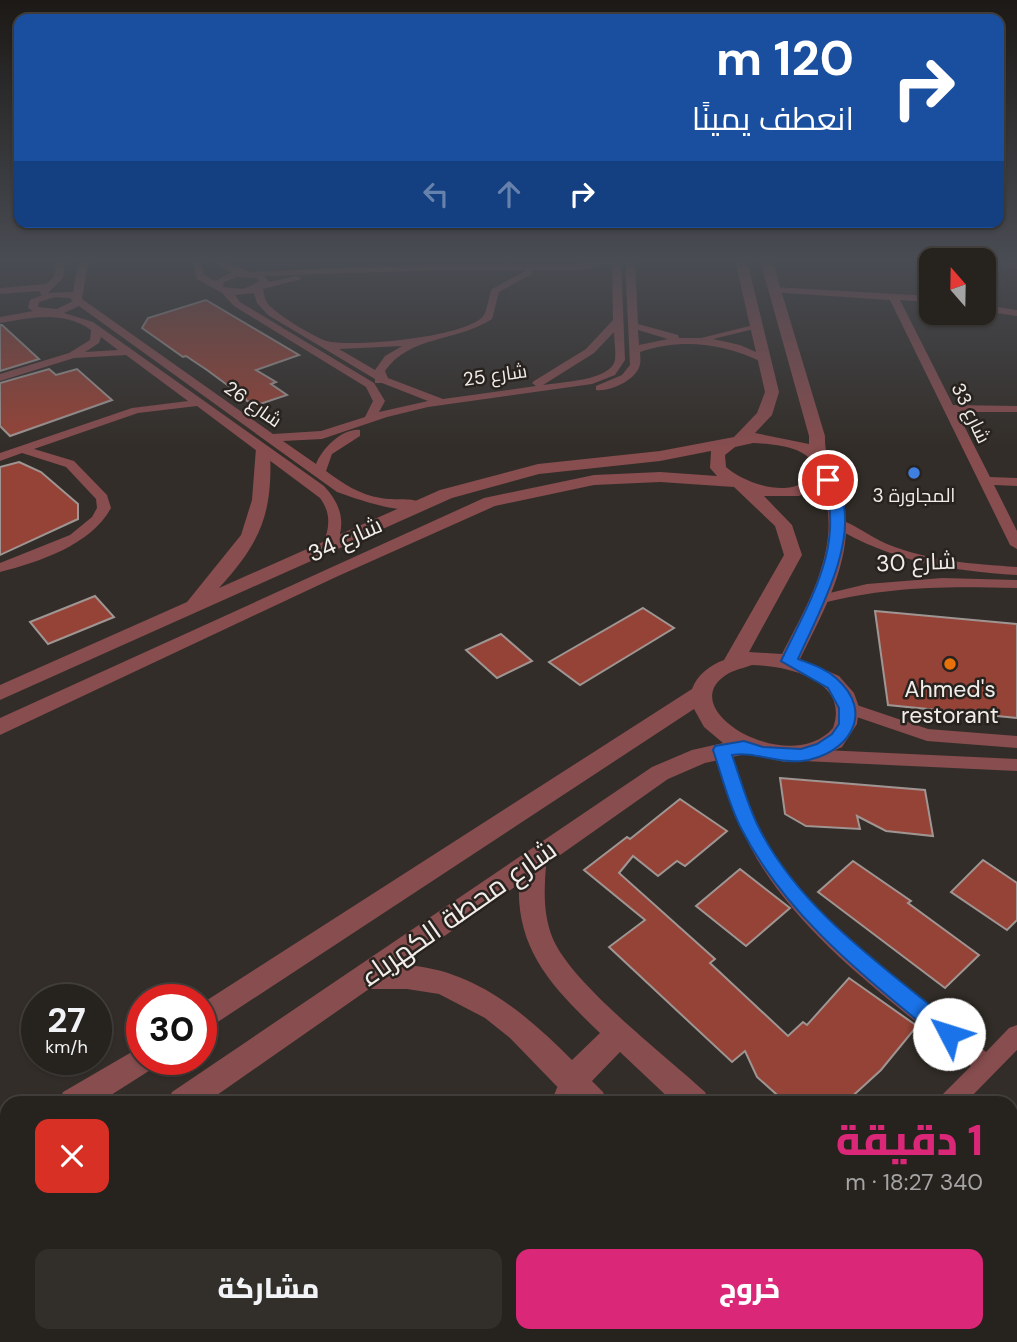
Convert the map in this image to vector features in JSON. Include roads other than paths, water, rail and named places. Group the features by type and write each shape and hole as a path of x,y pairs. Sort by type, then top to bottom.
{"street":[{"name":"شارع 26","path":"84,323 144,364 161,389 197,403 319,472 333,483 365,499 418,505"},
{"name":"شارع 26","path":"110,323 267,444 331,502 336,518 330,544"},
{"path":"267,323 370,384 379,401 370,418"},
{"path":"288,323 383,379 410,392 443,401"},
{"path":"325,344 372,346 426,338 481,323"},
{"path":"530,388 590,351 616,323"},
{"name":"شارع 25","path":"267,444 357,428 438,409 572,388 603,378 618,368 618,323"},
{"name":"شارع 25","path":"319,472 327,452 370,418 443,401 530,388 601,388 626,377 635,365 634,323"},
{"path":"783,323 817,436 820,463 837,500 838,523 830,572 789,661"},
{"name":"شارع 33","path":"907,323 1017,545"},
{"path":"635,350 662,342 722,336 758,325 771,399 759,423 717,454 716,461 718,468 784,525 790,535 793,555 733,662"},
{"path":"634,326 659,334 728,346 766,360"},
{"path":"0,378 65,358 91,345 97,337 96,329"},
{"path":"383,379 380,371 390,358 426,338"},
{"path":"65,358 128,352"},
{"path":"144,364 160,359"},
{"path":"370,384 383,379"},
{"path":"136,410 161,389"},
{"path":"0,457 136,410 197,403"},
{"path":"949,408 1017,409"},
{"path":"71,464 69,450 79,430"},
{"name":"شارع 34","path":"0,693 418,505 516,473 660,456 735,441 782,440 820,463 819,480 808,487 793,491 766,491 736,483 660,477 594,480 490,502 329,573 0,727"},
{"path":"188,609 238,555 255,526 264,500 267,444"},
{"path":"0,568 77,536 98,520 104,508 102,498 71,464 21,449"},
{"path":"985,481 1017,482"},
{"path":"318,489 333,483"},
{"name":"شارع 30","path":"838,523 881,548 938,565 1017,571"},
{"path":"938,565 940,582"},
{"name":"شارع 30","path":"818,600 876,585 940,582 1017,584"},
{"path":"801,755 822,749 838,738 847,724 848,708 834,684 821,674 789,661 760,658 733,662 712,675 702,693 703,708 710,723 725,736 733,749 749,827 784,883 837,940 987,1066"},
{"path":"68,663 89,686"},
{"name":"شارع محطة الكهرباء","path":"217,1010 702,693"},
{"path":"848,708 927,735 1017,743"},
{"path":"733,749 772,754 1017,765"},
{"name":"شارع محطة الكهرباء","path":"192,1096 660,773 679,763 733,749"},
{"path":"534,859 529,897 540,940 566,983 687,1096"},
{"path":"367,977 421,977 472,993 515,1024 566,1092 619,1033"},
{"path":"957,1096 1017,1035"},
{"path":"83,1096 126,1069"}],"place":[{"name":"المجاورة 3","path":"914,473"},
{"name":"Ahmed's restorant","path":"950,664"}]}
